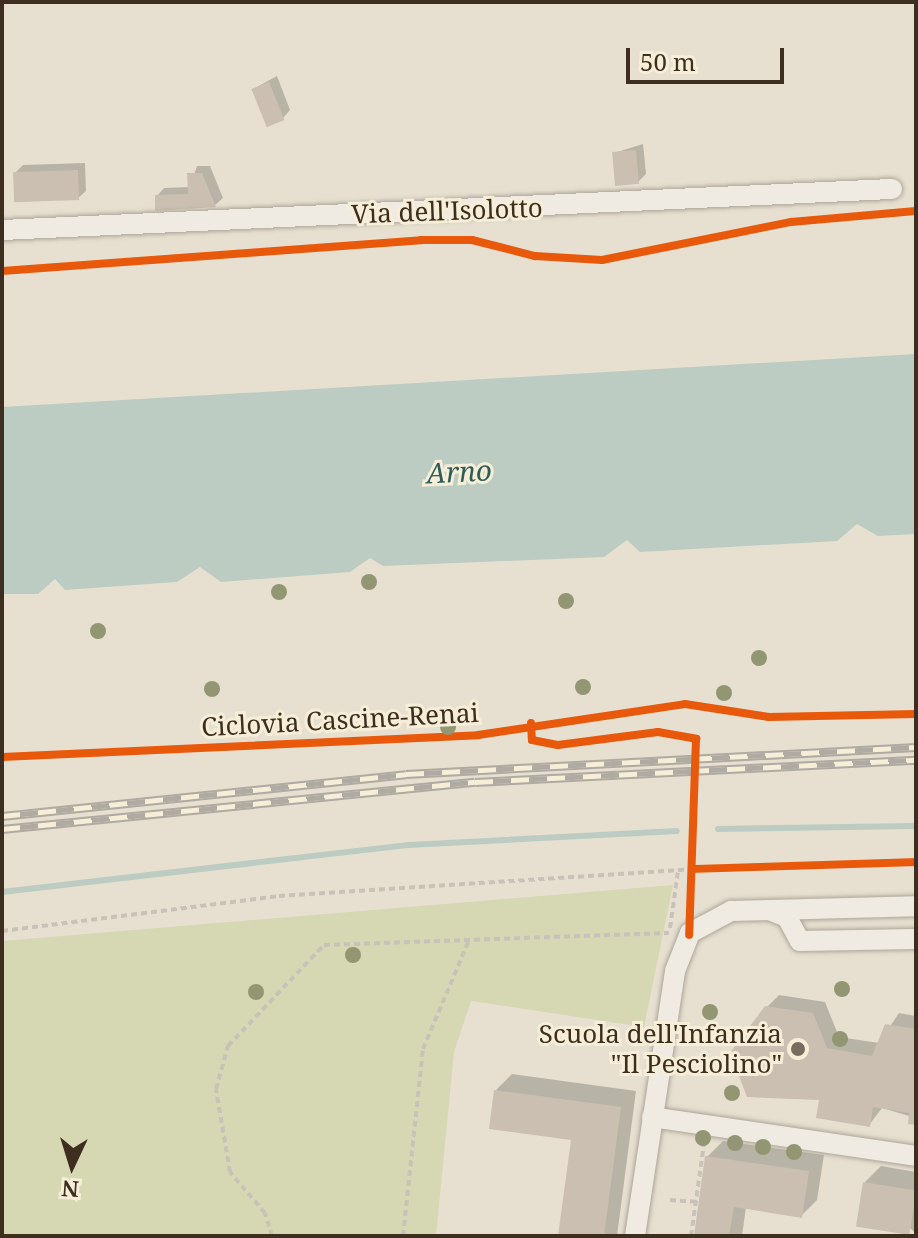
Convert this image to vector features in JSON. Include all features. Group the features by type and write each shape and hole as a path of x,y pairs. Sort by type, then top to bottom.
{"street":[{"name":"Via dell'Isolotto","path":"2,230 892,189"},
{"path":"635,1236 683,942 717,914 765,909 916,906"},
{"path":"765,909 787,917 800,941 916,939"},
{"path":"652,1117 916,1156"}],"path":[{"path":"691,882 694,854"},
{"path":"2,931 279,896 707,868"},
{"path":"666,945 678,871"},
{"path":"272,1236 265,1213 230,1172 216,1089 228,1046 324,945 669,933"},
{"path":"403,1236 423,1049 469,940"},
{"path":"691,1236 704,1144"},
{"path":"670,1200 696,1202"}],"green space":[{"path":"673,885 644,1027 471,1001 454,1052 436,1236 2,1236 2,941"}],"water":[{"name":"Arno","path":"916,354 916,534 878,536 857,524 837,541 640,552 627,540 604,557 383,566 370,558 350,572 221,582 200,567 177,582 65,590 55,579 38,594 2,594 2,407"}],"building":[{"path":"269,82 284,120 267,127 251,89"},
{"path":"636,150 639,184 615,186 612,152"},
{"path":"78,170 79,200 14,202 13,172"},
{"path":"187,173 202,173 216,207 155,211 155,195 188,194"},
{"path":"765,1006 813,1013 827,1048 872,1056 885,1024 916,1029 916,1125 908,1124 909,1113 873,1107 870,1127 816,1118 819,1100 747,1097 730,1053"},
{"path":"494,1090 621,1107 604,1236 558,1236 571,1140 489,1129"},
{"path":"705,1156 809,1171 802,1218 734,1207 729,1236 694,1236"},
{"path":"863,1182 916,1190 909,1235 856,1226"}],"waterway":[{"path":"718,829 916,826"},
{"path":"2,892 409,845 677,831"}],"railway":[{"path":"2,816 406,774 916,747"},
{"path":"2,829 475,782 916,760"}],"cycle path":[{"path":"2,271 421,240 472,240 535,256 602,260 791,222 916,211"},
{"name":"Ciclovia Cascine-Renai","path":"2,757 478,735 685,704 769,717 916,714"},
{"path":"531,723 532,740 558,745 658,732 696,739 689,935"},
{"path":"692,869 916,862"}],"place":[{"name":"Scuola dell'Infanzia \"Il Pesciolino\"","path":"798,1049"}]}
